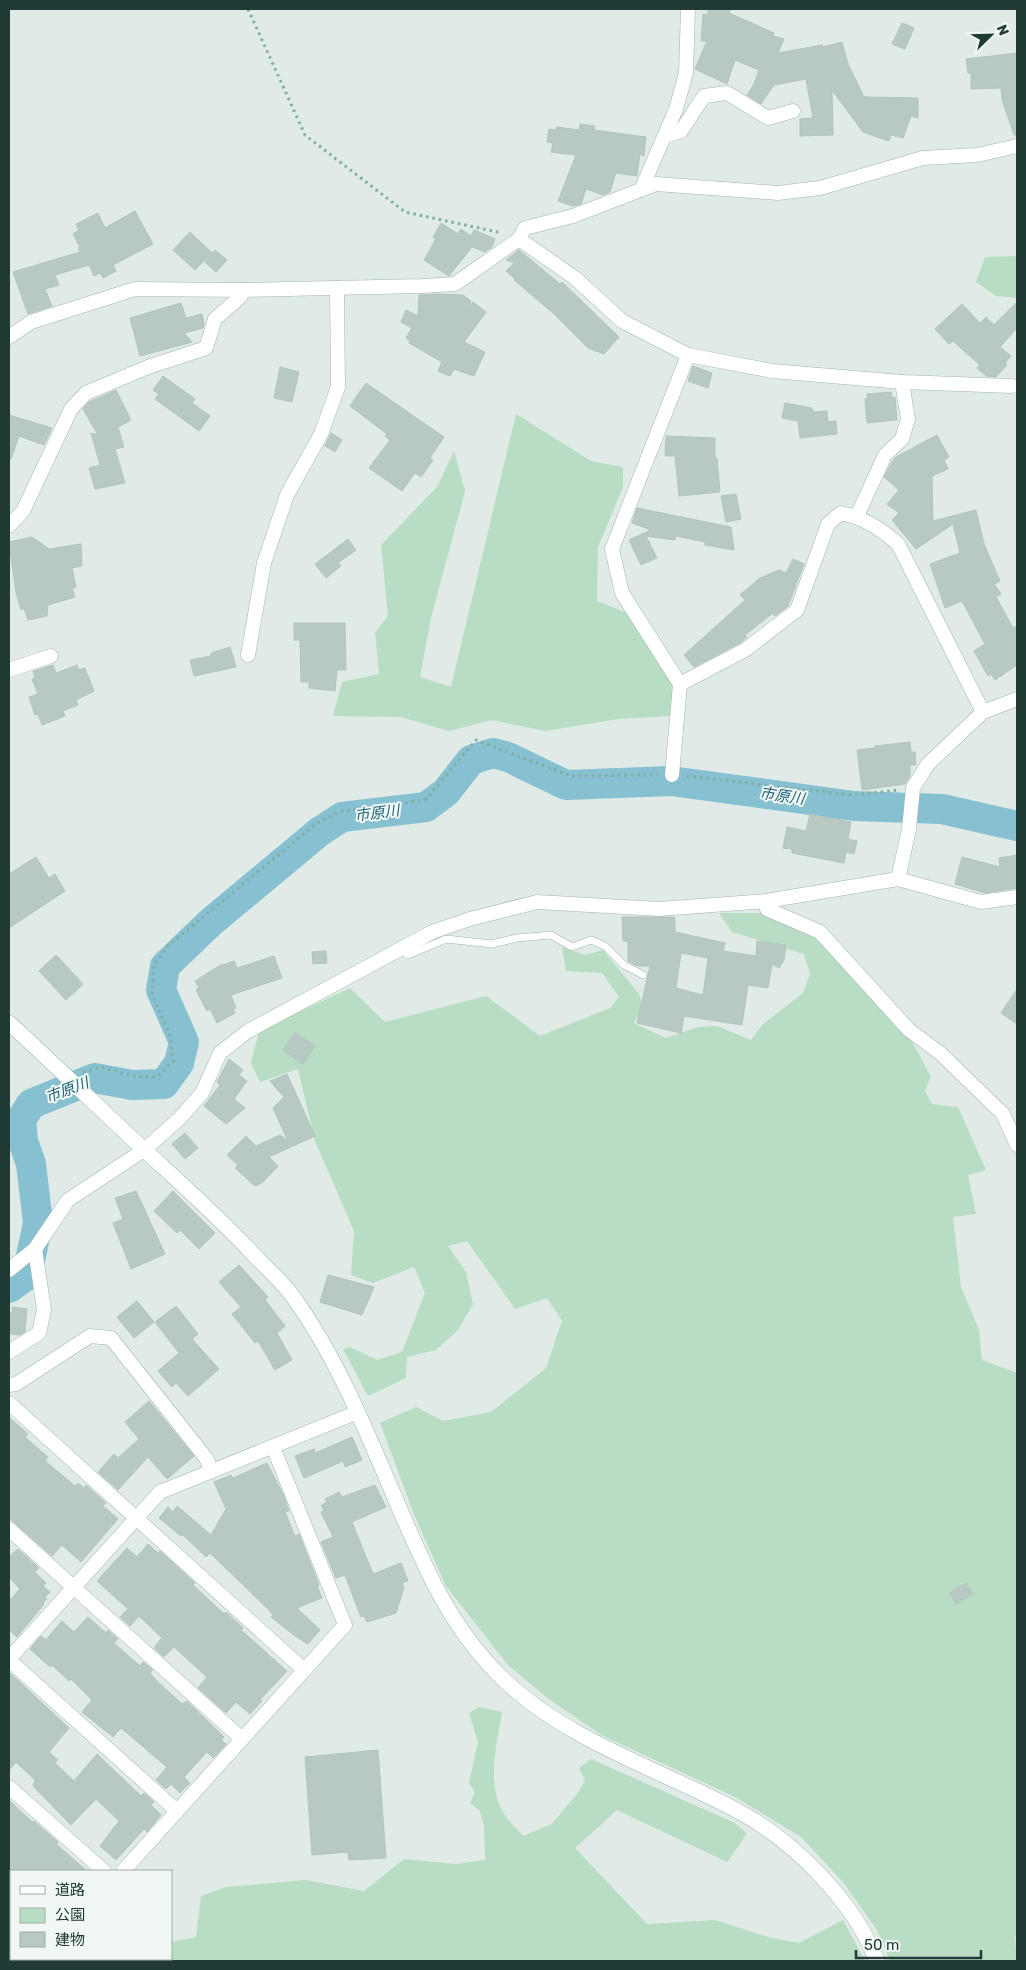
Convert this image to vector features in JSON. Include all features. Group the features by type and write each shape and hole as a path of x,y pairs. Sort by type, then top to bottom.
{"street":[{"path":"642,190 666,136 686,73 688,9"},
{"path":"666,136 681,131 704,96 727,93 768,118 793,111"},
{"path":"9,336 31,322 135,289 244,290 455,284 485,265 519,239 525,228 573,216 656,184 778,194 820,188 923,158 977,155 1017,146"},
{"path":"519,239 574,278 622,321 688,355 772,370 902,382 1012,386"},
{"path":"248,655 264,563 287,495 321,434 338,388 337,288"},
{"path":"9,526 23,511 71,409 86,392 206,348 216,319 239,298 244,290"},
{"path":"672,775 680,684 622,592 612,549 688,355"},
{"path":"857,516 885,455 902,439 908,419 902,382"},
{"path":"680,684 745,650 796,610 828,524 841,513 857,516 878,526 898,544 983,712"},
{"path":"9,670 51,656"},
{"path":"898,879 909,829 913,788 928,764 983,712 1017,699"},
{"path":"9,1270 35,1249 68,1200 144,1150 179,1119 202,1093 220,1053 248,1031 432,932 537,902 659,909 766,901 898,879 981,902 1017,897"},
{"path":"766,901 767,909 820,932 910,1030 940,1053 1003,1114 1017,1145"},
{"path":"9,1023 224,1223 293,1297 322,1345 358,1412 428,1575 456,1624 501,1677 538,1709 574,1732 740,1812 796,1852 839,1895 869,1940 877,1961"},
{"path":"9,1352 39,1333 44,1310 35,1249"},
{"path":"9,1386 16,1384 90,1336 111,1338 206,1458 212,1471"},
{"path":"9,1403 304,1670"},
{"path":"177,1812 9,1659 160,1492 358,1412"},
{"path":"124,1870 345,1625 273,1447"},
{"path":"9,1529 242,1739"},
{"path":"9,1787 103,1870"}],"lane":[{"path":"400,949 408,955 446,939 492,944 517,938 551,935 572,947 591,940 605,946 624,966 643,975"}],"path":[{"path":"248,9 305,134 406,212 497,232 519,239"},
{"path":"68,1077 101,1067 137,1077 157,1077 173,1060 170,1035 152,995 154,965 169,945 317,823 342,811 389,806 426,799 476,740 570,776 672,775 852,795 913,788"}],"green space":[{"path":"1017,256 1017,298 996,296 976,282 985,257"},
{"path":"516,414 591,461 623,467 623,487 598,547 597,601 627,613 673,680 672,716 618,719 545,731 492,720 449,731 401,717 333,716 342,682 379,674 375,633 388,616 381,545 437,487 454,451 465,491 431,618 420,677 451,687"},
{"path":"719,913 777,913 814,937 865,987 908,1035 931,1076 925,1091 932,1104 958,1107 986,1170 968,1175 976,1214 953,1217 961,1287 979,1330 982,1360 1017,1373 1017,1935 1015,1937 1017,1961 890,1961 877,1930 843,1882 801,1837 735,1797 603,1736 550,1700 508,1665 446,1586 415,1517 380,1423 416,1407 443,1421 491,1412 546,1368 562,1321 547,1298 515,1309 467,1241 448,1246 466,1272 473,1304 458,1330 436,1350 407,1357 406,1378 368,1396 343,1349 350,1347 377,1360 402,1352 425,1293 414,1267 373,1283 351,1275 354,1231 315,1141 298,1069 260,1082 251,1063 259,1031 350,988 385,1022 486,996 540,1036 610,1008 619,997 602,973 566,971 562,947 585,955 603,950 639,994 643,1006 634,1023 666,1038 698,1027 717,1026 751,1040 762,1025 803,993 810,974 804,954 732,932"},
{"path":"479,1707 502,1712 494,1763 495,1788 503,1812 523,1836 552,1824 580,1790 585,1780 579,1768 591,1759 735,1823 747,1834 727,1862 617,1810 575,1848 647,1924 715,1920 771,1938 799,1943 843,1920 865,1961 143,1961 172,1960 172,1942 196,1937 201,1896 226,1887 306,1880 364,1891 404,1859 456,1864 485,1860 484,1826 480,1811 470,1803 475,1792 469,1783 478,1742 469,1713"}],"building":[{"path":"708,9 730,9 729,13 774,33 773,36 784,39 778,53 822,45 823,47 842,42 848,64 864,97 918,98 918,118 911,116 903,138 891,135 889,141 863,132 832,90 833,135 800,136 800,119 813,118 806,79 774,85 761,104 747,95 754,84 759,70 735,60 727,84 695,69 707,41 701,41 703,14 708,15"},
{"path":"902,23 914,28 905,49 892,44"},
{"path":"1017,53 1017,135 1014,135 1002,100 1001,88 971,89 971,73 968,73 966,59"},
{"path":"580,124 595,126 594,130 646,137 644,156 640,154 637,176 616,173 610,192 603,195 586,189 581,204 573,206 558,201 576,155 551,152 553,143 547,142 549,129 556,130 557,127 579,130"},
{"path":"135,211 153,244 113,265 116,271 103,278 100,273 94,276 89,265 55,275 59,285 45,289 52,306 28,314 13,272 80,252 78,248 80,247 73,234 79,230 76,224 98,213 105,228"},
{"path":"441,223 458,234 461,229 471,236 474,230 495,239 492,247 485,252 472,247 449,276 424,260 436,239 433,237"},
{"path":"190,232 212,253 195,270 173,250"},
{"path":"215,250 227,260 216,272 205,262"},
{"path":"519,250 560,284 562,282 619,337 604,354 588,348 553,313 506,271 514,263 506,260"},
{"path":"419,295 463,295 471,301 467,310 473,302 486,312 464,342 485,352 474,376 454,369 450,376 438,371 442,362 409,343 410,341 406,338 412,328 401,322 406,310 418,316"},
{"path":"1017,302 1017,328 1000,347 1011,356 1005,363 1007,365 996,377 986,376 977,368 980,365 953,341 949,344 935,329 962,304 980,323 986,317 994,325"},
{"path":"181,303 186,318 202,314 203,328 184,333 192,342 140,356 130,318"},
{"path":"693,366 712,373 708,388 688,381"},
{"path":"280,367 299,372 292,402 274,398"},
{"path":"163,376 195,399 192,403 210,416 199,431 155,399 159,394 153,390"},
{"path":"366,383 444,437 430,458 433,460 421,477 415,473 402,491 369,468 390,440 385,436 387,434 350,406"},
{"path":"116,390 131,420 118,427 124,447 115,449 125,483 95,489 89,468 100,465 91,433 98,435 83,409 89,402"},
{"path":"891,392 892,398 895,397 897,420 867,423 865,399 867,399 867,394"},
{"path":"785,403 812,408 813,412 827,411 828,422 836,421 837,434 800,438 798,421 782,418"},
{"path":"9,415 52,428 44,445 19,436 11,459 9,458"},
{"path":"331,433 342,440 335,452 325,446"},
{"path":"937,435 949,457 944,460 948,469 932,476 933,521 976,510 984,544 1000,581 994,584 1001,594 996,597 1013,628 1017,626 1017,665 995,680 991,674 988,676 974,651 985,644 962,601 945,608 930,564 960,553 953,524 916,549 892,520 899,513 887,504 899,490 884,477 892,462 896,457"},
{"path":"666,436 715,438 715,458 717,458 720,492 679,496 675,456 665,456"},
{"path":"736,494 741,519 726,522 721,496"},
{"path":"637,508 731,527 734,550 705,545 705,542 676,536 675,540 646,536 657,558 641,565 629,540 651,530 632,523"},
{"path":"32,537 49,549 81,544 82,566 72,568 76,587 72,588 75,597 48,605 47,616 28,620 24,608 21,610 16,593 9,542"},
{"path":"348,539 356,550 338,563 341,566 326,578 315,564"},
{"path":"793,559 804,564 788,606 775,616 773,613 745,635 747,637 740,643 694,667 684,655 745,600 740,595 760,578 779,570 786,573"},
{"path":"294,623 345,623 346,670 337,670 335,691 309,688 309,682 301,682 300,640 294,640"},
{"path":"230,647 236,667 194,676 190,660 211,656 211,653"},
{"path":"53,665 56,673 77,665 79,670 85,668 94,691 76,700 78,705 63,711 65,716 42,725 38,714 35,715 29,697 38,694 32,679 35,678 33,671"},
{"path":"910,742 911,752 915,752 916,765 910,765 910,776 905,784 862,790 857,750"},
{"path":"810,814 851,822 848,839 857,841 854,854 846,852 844,863 792,853 792,849 783,848 787,827 806,831"},
{"path":"1017,855 1017,888 985,893 955,884 962,857 1000,867 999,858"},
{"path":"36,857 49,878 55,874 65,891 9,928 9,874"},
{"path":"622,917 672,917 675,918 675,932 725,943 723,951 756,956 757,941 786,945 784,960 779,968 772,964 768,988 748,985 742,1025 684,1016 681,1033 637,1023 650,966 637,966 628,961 628,941 623,941","holes":["681,953 708,958 703,995 676,988"]},
{"path":"326,951 327,963 313,964 312,952"},
{"path":"56,955 83,984 66,1000 39,971"},
{"path":"274,956 282,978 231,995 236,1008 233,1009 235,1013 217,1023 210,1009 207,1011 196,990 199,988 195,981 219,966 234,961 237,968"},
{"path":"1017,989 1017,1024 1001,1013"},
{"path":"295,1033 315,1046 303,1064 283,1050"},
{"path":"229,1059 243,1070 239,1075 247,1081 234,1099 245,1108 226,1124 204,1106 220,1085 217,1082"},
{"path":"287,1074 315,1136 269,1157 278,1166 262,1183 255,1186 235,1168 238,1165 227,1155 246,1136 256,1146 280,1135 288,1141 273,1108 284,1097 270,1081"},
{"path":"185,1133 198,1148 185,1159 172,1144"},
{"path":"136,1191 165,1254 131,1269 113,1223 123,1219 115,1198"},
{"path":"173,1191 215,1233 199,1249 180,1230 177,1233 154,1211"},
{"path":"239,1265 268,1297 265,1300 285,1326 277,1333 292,1360 275,1370 258,1341 255,1343 232,1314 241,1307 219,1282"},
{"path":"328,1275 374,1287 362,1315 320,1302"},
{"path":"137,1301 154,1322 134,1338 117,1317"},
{"path":"176,1306 198,1334 192,1339 219,1369 188,1396 176,1383 172,1387 158,1371 179,1353 155,1322"},
{"path":"12,1307 27,1309 25,1332 20,1335 11,1334 9,1330 9,1312 12,1313"},
{"path":"149,1401 194,1456 167,1479 148,1457 118,1490 98,1472 114,1454 118,1458 139,1439 125,1422"},
{"path":"9,1417 28,1434 25,1437 48,1457 45,1461 75,1486 78,1483 84,1488 86,1485 106,1503 103,1506 118,1519 81,1562 62,1545 52,1556 9,1518"},
{"path":"352,1437 362,1460 345,1467 343,1461 304,1478 295,1456 314,1449 315,1453"},
{"path":"267,1463 283,1494 289,1511 285,1512 295,1536 299,1534 319,1585 317,1586 322,1598 297,1608 320,1630 308,1644 271,1617 273,1615 269,1610 210,1553 206,1557 182,1534 181,1536 159,1518 168,1507 173,1512 177,1506 211,1535 226,1509 214,1482 231,1475 233,1478"},
{"path":"375,1485 386,1507 352,1522 373,1574 401,1563 408,1581 402,1583 404,1587 396,1613 367,1622 364,1616 361,1617 345,1575 336,1578 321,1542 333,1537 321,1512 324,1511 321,1505 327,1502 325,1499 339,1492 342,1497"},
{"path":"148,1544 158,1553 160,1551 195,1583 193,1585 224,1614 226,1612 243,1628 241,1630 287,1671 260,1700 262,1701 250,1714 236,1702 226,1713 198,1688 207,1677 174,1647 164,1657 155,1649 155,1646 162,1638 139,1616 130,1626 120,1617 128,1609 97,1581 127,1548 137,1557"},
{"path":"18,1549 39,1568 35,1572 46,1583 43,1586 50,1592 45,1597 47,1599 44,1604 17,1637 9,1630 9,1601 20,1589 9,1577 9,1557"},
{"path":"966,1583 973,1594 956,1604 950,1593"},
{"path":"88,1617 106,1633 108,1630 118,1639 114,1643 140,1666 143,1662 153,1670 150,1673 156,1680 182,1704 187,1701 224,1737 221,1740 226,1744 213,1758 207,1752 184,1777 190,1783 180,1793 171,1784 166,1789 156,1780 167,1767 121,1728 113,1737 82,1712 92,1700 71,1679 69,1681 52,1665 50,1667 30,1649 41,1636 46,1640 62,1621 74,1632"},
{"path":"9,1672 69,1728 49,1752 58,1760 55,1763 74,1781 97,1754 141,1796 144,1793 154,1802 151,1805 161,1815 147,1832 144,1829 116,1860 100,1846 119,1821 96,1799 71,1825 33,1786 35,1780 16,1762 9,1770"},
{"path":"378,1750 386,1858 349,1860 348,1852 312,1855 305,1757"},
{"path":"9,1800 32,1822 34,1821 58,1842 56,1844 86,1870 10,1870"}],"waterway":[{"name":"市原川","path":"9,1288 27,1275 38,1223 31,1164 23,1141 21,1120 31,1104 95,1078 132,1085 164,1084 179,1063 184,1042 161,990 165,966 211,922 319,832 342,817 426,807 446,792 471,760 493,753 508,757 566,785 671,781 854,806 942,809 1017,826"}]}
